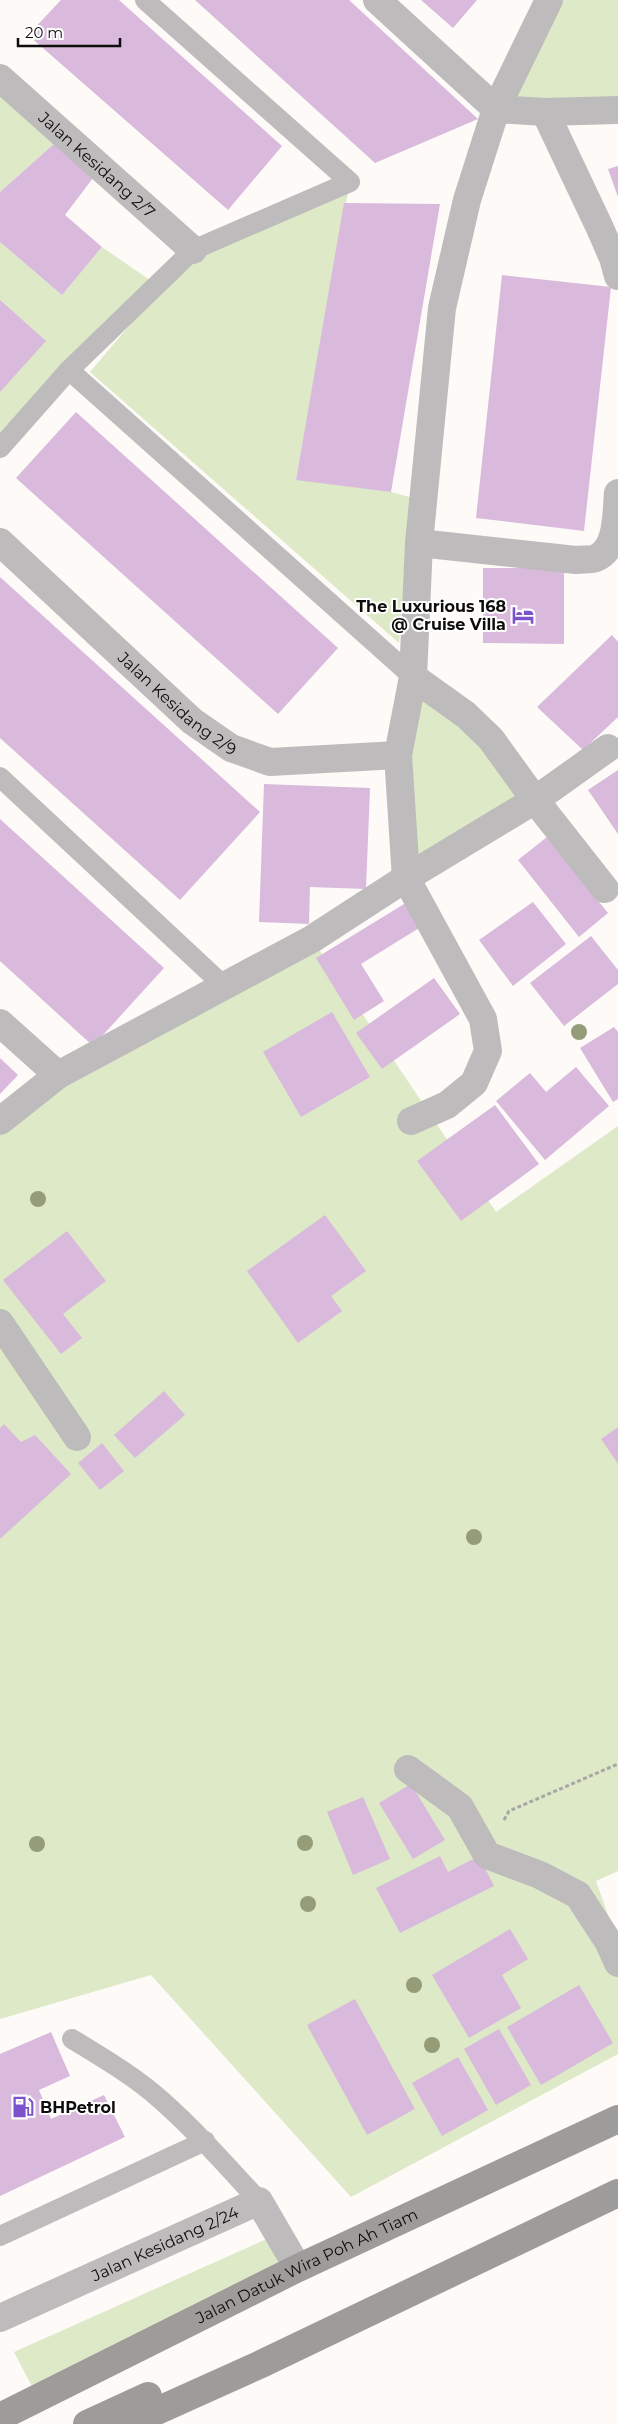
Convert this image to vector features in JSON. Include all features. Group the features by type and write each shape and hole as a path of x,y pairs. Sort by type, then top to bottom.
{"street":[{"path":"377,0 496,109 544,112 618,110"},
{"path":"411,1121 447,1105 474,1083 488,1052 483,1019 406,878 398,755 413,677 419,543 442,308 467,200 496,109 549,0"},
{"name":"Jalan Kesidang 2/7","path":"0,78 193,250"},
{"path":"544,112 603,234 618,276"},
{"path":"419,543 576,560 596,558 608,549 614,534 618,493"},
{"name":"Jalan Kesidang 2/9","path":"0,542 192,721 231,748 270,762 398,755"},
{"path":"413,677 466,715 492,739 535,800 605,889"},
{"path":"0,1122 58,1075 312,939 406,878 535,800 608,748"},
{"path":"0,1024 58,1075"},
{"path":"0,1323 77,1437"},
{"path":"408,1769 460,1807 486,1855 540,1875 578,1895 608,1941 618,1963"},
{"name":"Jalan Datuk Wira Poh Ah Tiam","path":"0,2417 298,2268 618,2119"},
{"path":"128,2424 259,2365 618,2193"},
{"name":"Jalan Kesidang 2/24","path":"0,2318 259,2201 298,2268"},
{"path":"87,2424 181,2380 259,2365"},
{"path":"0,2417 8,2424"}],"lane":[{"path":"0,448 69,370 193,250 350,182 145,0"},
{"path":"69,370 413,677"},
{"path":"0,778 224,986"},
{"path":"72,2040 114,2065 160,2099 205,2141 259,2201"},
{"path":"0,2236 205,2141"}],"path":[{"path":"486,1855 509,1811 618,1764"}],"green space":[{"path":"549,0 618,0 618,109 496,109"},
{"path":"0,78 55,143 0,192"},
{"path":"350,182 296,479 391,492 413,498 399,643 90,372 193,250"},
{"path":"0,242 62,295 102,247 157,285 0,448"},
{"path":"413,677 535,800 408,877"},
{"path":"312,939 496,1212 618,1126 618,1871 596,1881 618,1943 618,2054 351,2197 151,1975 0,2019 0,1122"},
{"path":"278,2234 294,2261 38,2398 14,2352"}],"building":[{"path":"61,0 119,0 282,146 228,210 28,35"},
{"path":"195,0 349,0 478,119 375,163"},
{"path":"421,0 477,0 453,28"},
{"path":"55,143 93,178 65,215 102,247 62,295 0,242 0,192"},
{"path":"618,166 618,197 608,169"},
{"path":"344,203 440,204 391,492 296,480"},
{"path":"502,275 611,287 584,531 476,518"},
{"path":"0,300 46,341 0,392"},
{"path":"76,412 338,648 278,714 16,478"},
{"path":"483,568 564,568 564,644 483,643"},
{"path":"0,577 260,812 180,900 0,738"},
{"path":"612,635 618,642 618,717 583,750 537,707"},
{"path":"618,770 618,834 588,790"},
{"path":"264,784 370,788 366,889 310,887 309,924 259,922"},
{"path":"0,819 164,968 93,1046 0,961"},
{"path":"547,837 608,913 579,937 518,860"},
{"path":"409,901 424,925 361,964 384,1001 354,1020 316,958"},
{"path":"533,902 566,944 513,986 479,940"},
{"path":"591,936 618,970 618,984 564,1026 530,983"},
{"path":"434,978 460,1014 382,1069 356,1033"},
{"path":"332,1012 370,1077 301,1117 263,1052"},
{"path":"614,1027 618,1032 618,1099 613,1102 580,1048"},
{"path":"0,1058 18,1075 0,1094"},
{"path":"576,1067 609,1106 545,1160 496,1101 530,1073 546,1092"},
{"path":"495,1105 539,1164 461,1221 417,1161"},
{"path":"325,1215 366,1271 331,1296 342,1311 298,1343 247,1271"},
{"path":"67,1231 106,1281 63,1314 82,1338 61,1354 3,1280"},
{"path":"164,1391 185,1415 135,1458 114,1435"},
{"path":"4,1424 21,1442 35,1435 71,1474 0,1539 0,1428"},
{"path":"618,1427 618,1464 601,1439"},
{"path":"102,1443 124,1471 100,1490 78,1463"},
{"path":"411,1784 445,1840 413,1859 379,1803"},
{"path":"363,1797 390,1859 353,1875 327,1812"},
{"path":"440,1856 448,1872 479,1856 494,1886 400,1933 376,1888"},
{"path":"510,1929 528,1959 502,1975 521,2008 469,2038 432,1975"},
{"path":"579,1985 613,2043 541,2085 507,2027"},
{"path":"355,1999 415,2109 367,2135 307,2025"},
{"path":"499,2029 531,2085 496,2105 464,2049"},
{"name":"BHPetrol","path":"51,2032 70,2076 39,2090 51,2119 104,2095 125,2137 0,2196 0,2054"},
{"path":"458,2057 488,2110 442,2136 412,2083"}],"place":[{"name":"The Luxurious 168 @ Cruise Villa","path":"523,615"},
{"name":"BHPetrol","path":"23,2107"}]}
